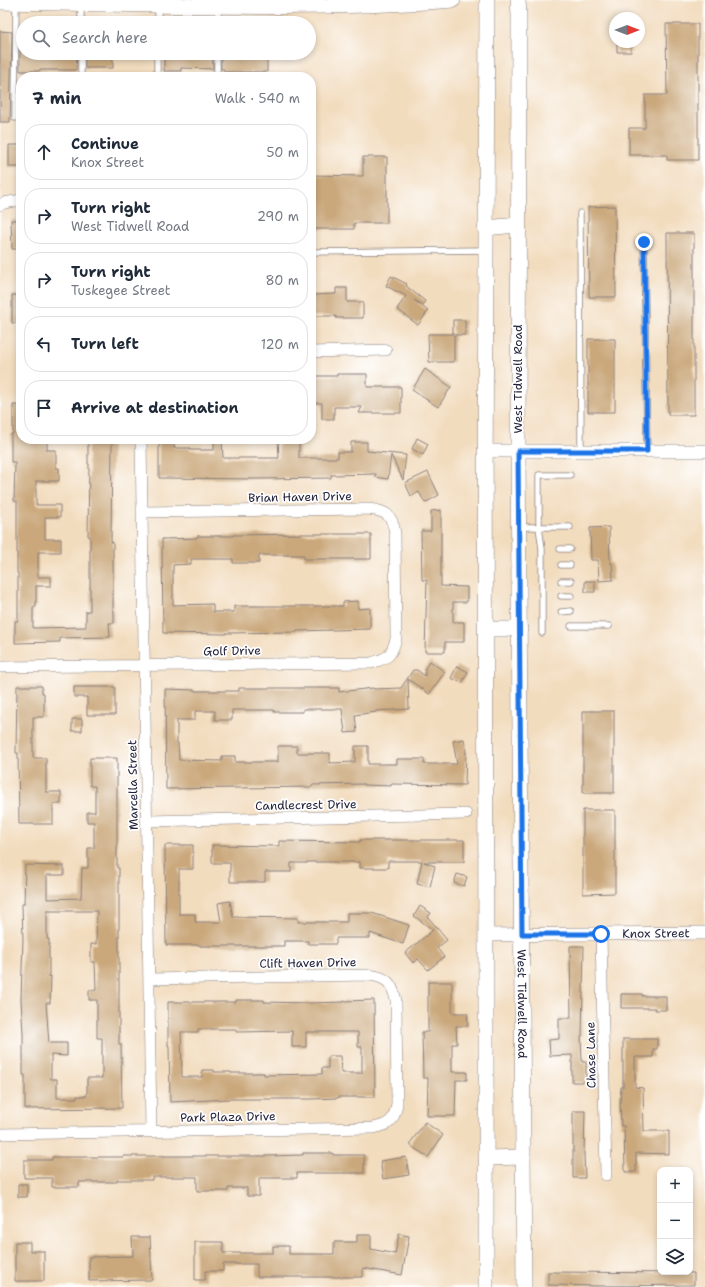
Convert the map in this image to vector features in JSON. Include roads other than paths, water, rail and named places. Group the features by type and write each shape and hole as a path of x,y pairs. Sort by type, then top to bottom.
{"main road":[{"path":"0,2 218,6 272,3 396,4 453,0"},
{"path":"486,1287 487,935 485,228 488,0"},
{"name":"West Tidwell Road","path":"518,0 518,451 524,1287"},
{"path":"485,228 518,225"},
{"path":"486,629 520,629"},
{"path":"487,1158 524,1157"}],"street":[{"path":"0,205 16,201"},
{"path":"316,352 386,350"},
{"name":"Marcella Street","path":"141,444 151,1131"},
{"path":"485,451 705,452"},
{"name":"Brian Haven Drive","path":"142,512 379,510 387,514 393,522 395,533 395,583"},
{"name":"Golf Drive","path":"0,667 371,662 384,659 392,651 396,639 395,583"},
{"name":"Candlecrest Drive","path":"147,821 466,814"},
{"name":"Knox Street","path":"487,935 705,933"},
{"name":"Chase Lane","path":"601,934 606,1175"},
{"name":"Clift Haven Drive","path":"148,979 379,976 387,980 394,988 396,1000 396,1058"},
{"name":"Park Plaza Drive","path":"0,1134 373,1128 389,1123 395,1116 397,1104 396,1058"}],"lane":[{"path":"15,118 16,2"},
{"path":"81,3 81,16"},
{"path":"158,5 158,16"},
{"path":"218,6 218,16"},
{"path":"81,60 81,72"},
{"path":"157,60 157,72"},
{"path":"217,60 217,72"},
{"path":"580,213 581,451"},
{"path":"644,242 647,451"},
{"path":"316,252 486,250"},
{"path":"542,633 542,612 545,596 545,565 539,527 539,475 570,475"},
{"path":"519,527 570,527"},
{"path":"542,549 549,549"},
{"path":"560,549 570,549"},
{"path":"560,565 570,565"},
{"path":"561,581 571,581"},
{"path":"561,596 571,596"},
{"path":"561,612 571,611"},
{"path":"542,612 550,612"},
{"path":"571,626 609,626"}]}
